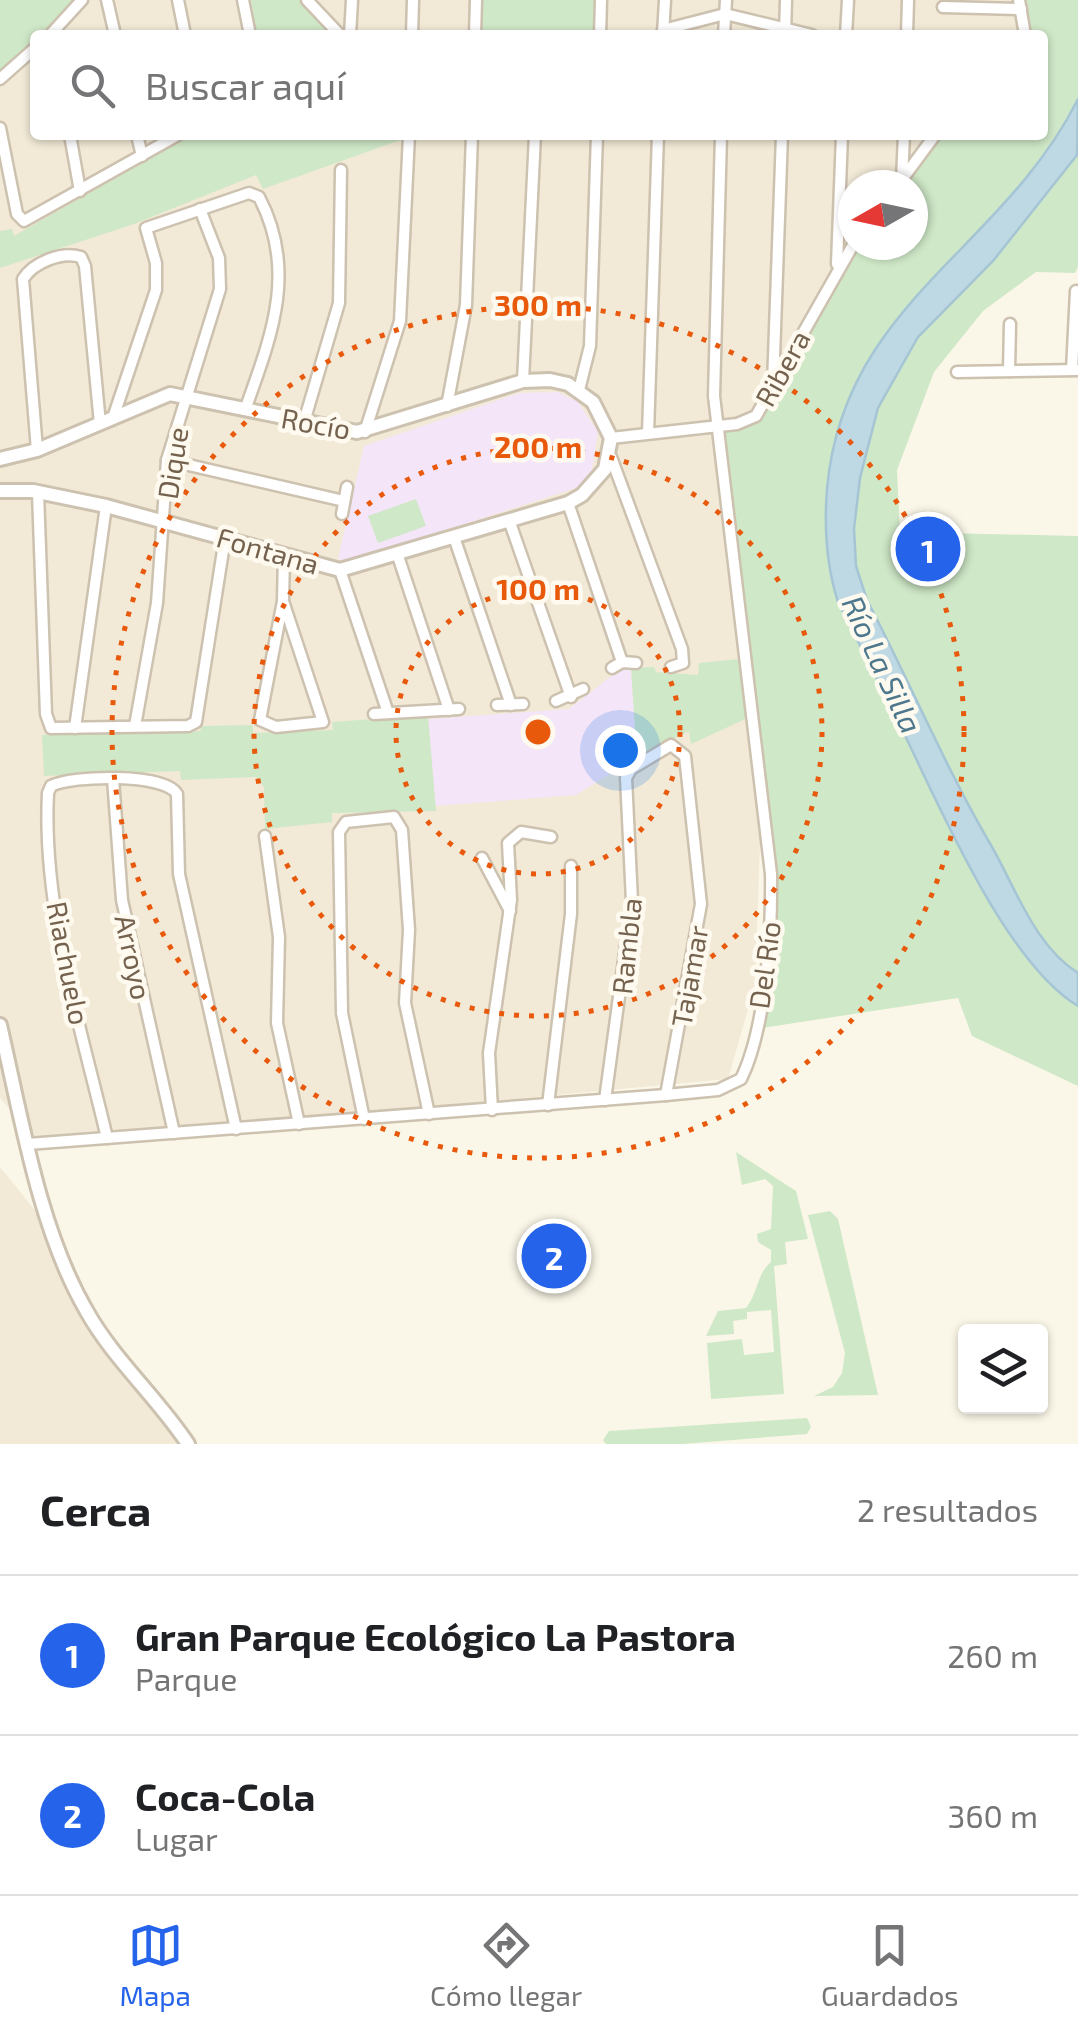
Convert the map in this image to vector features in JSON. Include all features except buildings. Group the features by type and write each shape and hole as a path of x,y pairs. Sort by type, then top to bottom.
{"street":[{"path":"55,30 82,0"},
{"path":"107,0 114,30"},
{"path":"178,0 184,30"},
{"path":"243,0 249,30"},
{"path":"307,0 335,30"},
{"path":"350,30 352,0"},
{"path":"412,30 413,0"},
{"path":"475,30 476,0"},
{"path":"600,30 601,0"},
{"path":"663,30 664,0"},
{"path":"724,30 726,0"},
{"path":"785,30 786,0"},
{"path":"846,30 848,0"},
{"path":"907,30 908,0"},
{"path":"942,7 1020,4 1024,30"},
{"path":"670,30 725,14 781,30"},
{"path":"0,79 30,52"},
{"path":"0,128 20,220 29,220 169,140"},
{"path":"71,140 80,191"},
{"path":"138,140 142,156"},
{"path":"365,432 400,321 409,140"},
{"path":"447,406 466,305 472,140"},
{"path":"523,381 535,140"},
{"path":"597,140 588,360 579,390 593,402 611,438 611,457 682,648 683,663 670,667"},
{"path":"648,434 658,140"},
{"name":"Del Río","path":"28,1144 666,1096 718,1090 741,1079 751,1049 770,940 771,874 764,790 716,426 713,356 721,140"},
{"path":"773,391 782,140"},
{"path":"837,266 842,140"},
{"path":"901,170 904,140"},
{"path":"909,170 931,140"},
{"path":"304,422 339,303 340,170"},
{"path":"106,421 156,290 156,262 145,236 150,225 249,193 262,202 278,250 281,289 277,319 245,410"},
{"name":"Dique","path":"135,726 152,646 167,460 220,289 220,258 200,208"},
{"path":"37,450 23,279 37,265 78,254 85,266 106,421"},
{"name":"Ribera","path":"611,438 716,426 756,416 841,260"},
{"path":"956,372 1075,370 1076,292"},
{"path":"1009,371 1010,324"},
{"name":"Rocío","path":"0,459 37,450 159,396 186,396 365,432 523,381 550,380 579,390"},
{"name":"Fontana","path":"0,491 38,493 106,506 340,570 568,503 596,482 611,457"},
{"path":"167,460 344,501"},
{"path":"342,514 347,487"},
{"path":"38,493 46,714 48,726 55,728 188,726 199,715 225,538"},
{"path":"568,503 617,665 636,663"},
{"path":"75,728 106,506"},
{"path":"509,520 570,698"},
{"path":"454,537 517,704 497,706"},
{"path":"283,601 323,722 269,727 260,720 283,601 284,554"},
{"path":"374,714 454,709 398,556"},
{"path":"340,570 388,713"},
{"path":"556,700 583,690"},
{"name":"Tajamar","path":"626,791 631,769 671,745 685,756 701,904 666,1096"},
{"path":"112,779 160,781 177,794 182,890 236,1128"},
{"name":"Riachuelo","path":"107,1138 61,934 48,805 51,786 66,780 112,779"},
{"name":"Arroyo","path":"112,779 122,900 174,1133"},
{"name":"Rambla","path":"605,1100 631,916 626,791"},
{"path":"364,1119 342,1013 341,826 354,819 394,817 402,830 409,930 405,1003 429,1114"},
{"path":"492,1110 489,1053 510,912 510,837 527,832 551,837"},
{"path":"265,836 279,937 277,1023 299,1124"},
{"path":"482,858 510,912"},
{"path":"548,1105 571,914 571,866"},
{"path":"0,1025 28,1144 61,1252 87,1313 188,1444"}],"shaded area":[{"path":"0,0 1015,0 1027,30 30,30 30,140 955,140 927,170 838,170 838,260 846,260 776,401 755,985 728,1079 39,1143 0,1098"},
{"path":"558,392 578,402 598,432 592,471 579,487 350,561 338,559 364,446 519,393"},
{"path":"631,668 637,757 576,795 435,806 428,719 569,709 619,670"},
{"path":"0,1167 58,1239 77,1294 189,1444 0,1444"}],"green space":[{"path":"0,0 74,0 44,30 30,30 30,45 0,75"},
{"path":"251,0 299,0 327,30 255,30"},
{"path":"482,0 595,0 593,30 480,30"},
{"path":"1019,0 1078,0 1078,267 1075,273 1036,272 983,311 934,372 897,470 900,532 1078,536 1078,1086 972,1036 958,998 755,1029 772,911 716,426 756,416 844,260 928,260 928,170 909,170 931,140 1048,140 1048,30 1024,30"},
{"path":"182,140 400,140 263,189 256,175 134,224 0,268 0,231 12,229 14,236"},
{"path":"416,499 426,526 378,543 368,516"},
{"path":"739,659 752,716 691,744 689,731 637,757 631,668 654,667 656,672 698,675 699,663"},
{"path":"428,715 436,811 332,813 332,822 265,829 264,787 256,777 181,780 180,771 44,776 42,735 200,731 202,726 253,725 253,733 333,730 332,722"},
{"path":"736,1152 796,1191 808,1239 785,1242 787,1264 774,1266 784,1394 711,1399 707,1343 742,1339 744,1355 774,1352 771,1310 747,1312 747,1319 733,1321 734,1334 706,1336 718,1311 746,1308 771,1262 771,1250 758,1242 757,1234 771,1229 773,1186 765,1179 742,1185"},
{"path":"830,1211 838,1219 878,1395 814,1396 833,1387 842,1373 845,1353 808,1215"},
{"path":"807,1418 811,1427 807,1434 682,1444 606,1444 603,1440 609,1431"}],"water":[{"name":"Río La Silla","path":"1078,99 1077,155 993,261 918,337 878,408 860,478 854,529 856,566 867,600 1028,916 1050,948 1078,973 1078,1006 1052,986 1028,958 960,850 838,602 828,560 826,518 827,489 839,425 862,371 893,324 1046,152"}],"place":[{"name":"Gran Parque Ecológico La Pastora","path":"928,549"},
{"name":"Coca-Cola","path":"554,1256"}]}
